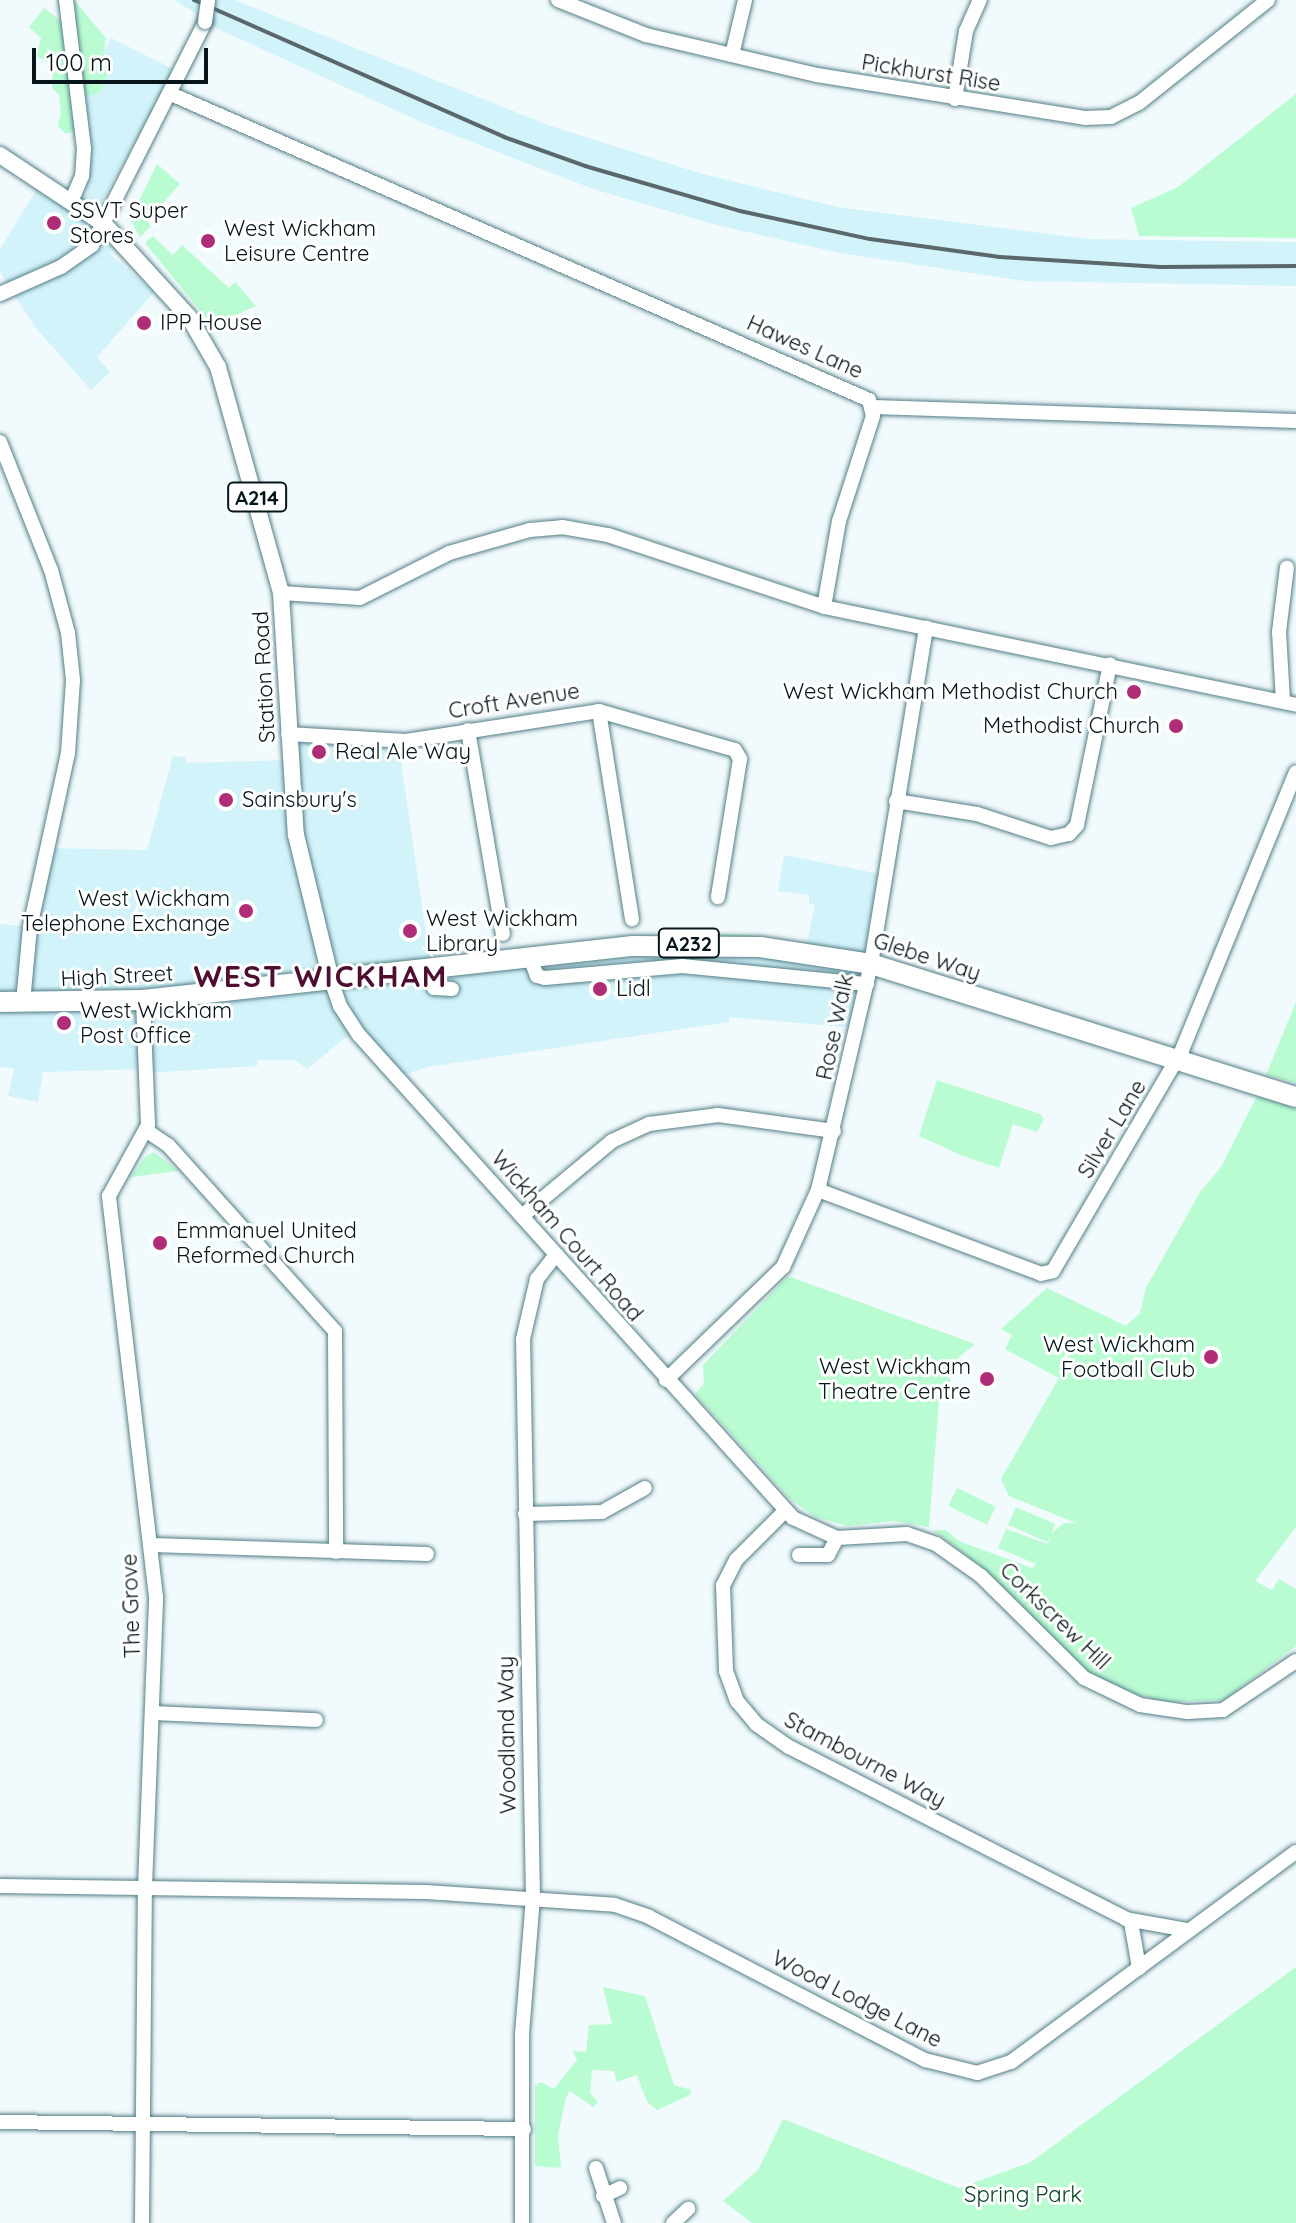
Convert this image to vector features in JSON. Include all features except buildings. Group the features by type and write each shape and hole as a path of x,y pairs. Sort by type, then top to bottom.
{"highway":[{"name":"Glebe Way","path":"331,980 661,944 760,947 869,974 1177,1060 1296,1097"},
{"name":"High Street","path":"0,1002 143,1000 331,980"}],"main road":[{"name":"A214","path":"0,155 104,224"},
{"name":"Station Road","path":"104,224 170,293 212,352 233,410 281,593 288,734 299,853 331,980"}],"street":[{"path":"66,0 84,149 82,176 72,200"},
{"path":"0,294 76,258 104,224 205,22 208,0"},
{"name":"Pickhurst Rise","path":"558,0 646,35 848,82 1085,118 1111,117 1161,89 1268,0"},
{"path":"732,55 745,0"},
{"path":"955,99 966,31 980,0"},
{"name":"Hawes Lane","path":"171,94 865,398 873,407 836,533 824,607"},
{"path":"873,407 1296,421"},
{"path":"0,442 51,570 67,631 73,680 70,742 30,927 23,1003"},
{"path":"281,593 360,598 464,548 562,527 608,535 824,607 1289,703 1279,632 1287,567"},
{"name":"Rose Walk","path":"666,1380 783,1267 818,1190 869,974 926,627"},
{"path":"896,801 977,814 1051,838 1069,834 1079,817 1110,664"},
{"path":"599,711 632,919"},
{"name":"Croft Avenue","path":"288,734 406,741 599,711 740,756 718,897"},
{"path":"468,730 503,934"},
{"name":"Silver Lane","path":"818,1190 1051,1274 1177,1060 1296,772"},
{"path":"661,944 662,966"},
{"name":"Glebe Way","path":"530,957 537,976 545,978 662,966 869,974"},
{"path":"431,969 434,988 452,989"},
{"name":"Wickham Court Road","path":"331,980 340,1006 359,1035 785,1511"},
{"path":"143,1000 147,1131 168,1145 335,1331 336,1552"},
{"path":"522,1216 612,1141 649,1124 718,1115 834,1131"},
{"name":"The Grove","path":"142,2223 145,1887 154,1713 152,1545 109,1196 147,1131"},
{"name":"Woodland Way","path":"522,2223 522,2027 533,1898 525,1514 525,1318 539,1274 556,1255"},
{"path":"525,1514 602,1512 645,1488"},
{"name":"Corkscrew Hill","path":"785,1511 806,1527 837,1538 907,1534 936,1544 981,1576 1084,1678 1140,1705 1187,1712 1223,1710 1296,1661"},
{"name":"Stambourne Way","path":"785,1511 731,1565 723,1585 726,1671 750,1718 784,1744 1131,1922 1188,1930"},
{"path":"799,1555 828,1555 837,1538"},
{"path":"152,1545 427,1554"},
{"path":"154,1713 316,1720"},
{"name":"Wood Lodge Lane","path":"0,1886 533,1898 637,1912 921,2058 963,2072 983,2072 1011,2062 1296,1852"},
{"path":"1131,1922 1139,1968"},
{"path":"0,2122 524,2129"},
{"path":"596,2168 614,2223"},
{"path":"603,2196 620,2188"},
{"path":"673,2223 688,2209"}],"shaded area":[{"path":"175,0 235,0 548,125 699,173 837,207 1088,239 1296,242 1296,286 1025,281 840,253 716,225 593,189 428,125 218,29"},
{"path":"111,38 175,70 104,198 111,255 154,292 97,357 110,372 91,390 35,327 0,272 0,249 38,187 78,204 86,191 89,159 82,87"},
{"path":"288,734 398,741 431,968 577,952 805,951 815,905 809,904 809,895 778,891 784,855 885,875 858,1028 729,1017 729,1022 428,1067 397,1077 355,1030 307,1069 296,1060 257,1060 257,1066 147,1073 146,1069 43,1072 38,1102 8,1096 14,1069 0,1067 0,924 30,927 47,848 147,850 173,756 186,757 187,763 289,760"}],"green space":[{"path":"74,0 106,38 102,64 108,73 100,93 74,99 75,131 66,134 58,126 61,113 59,95 52,88 53,66 37,56 41,38 29,27 44,8 61,21 76,16"},
{"path":"1296,94 1296,238 1139,236 1131,208 1178,187"},
{"path":"157,164 180,184 147,221 151,226 140,237 130,219"},
{"path":"153,236 173,255 182,245 229,288 235,282 256,306 212,325 145,243"},
{"path":"682,933 748,935 805,945 661,937 463,956"},
{"path":"1296,1002 1296,1083 1266,1075"},
{"path":"937,1080 1040,1114 1044,1119 1037,1132 1013,1124 999,1168 963,1156 919,1136"},
{"path":"1257,1096 1296,1108 1296,1527 1255,1581 1272,1590 1279,1579 1296,1589 1296,1646 1224,1700 1168,1702 1121,1691 1084,1672 978,1564 933,1530 946,1530 959,1541 1032,1568 1036,1564 998,1548 1006,1529 1048,1544 1050,1536 1047,1542 1008,1525 1016,1507 1055,1524 1052,1533 1064,1523 1076,1523 1009,1496 1001,1479 1059,1378 1005,1349 1012,1335 1001,1329 1047,1288 1126,1326 1140,1313 1146,1288 1200,1192 1221,1167"},
{"path":"154,1152 179,1171 131,1177 145,1157"},
{"path":"788,1276 975,1344 941,1372 951,1380 939,1402 929,1527 894,1521 848,1526 815,1517 790,1499 695,1394 704,1384 703,1365"},
{"path":"957,1488 996,1507 987,1525 948,1506"},
{"name":"Spring Park","path":"1296,1967 1296,2223 752,2223 723,2201 758,2170 783,2119 959,2188 1031,2162"},
{"path":"603,1987 645,1996 674,2085 691,2090 690,2095 657,2110 647,2102 637,2075 617,2082 614,2071 592,2070 590,2093 598,2102 593,2107 570,2091 566,2097 558,2136 561,2168 535,2166 535,2085 541,2082 554,2089 577,2060 573,2051 586,2052 589,2025 612,2024"}],"railway":[{"path":"194,0 504,137 585,166 740,211 870,239 1000,257 1161,267 1296,266"}],"place":[{"name":"SSVT Super Stores","path":"54,223"},
{"name":"West Wickham Leisure Centre","path":"208,241"},
{"name":"IPP House","path":"144,323"},
{"name":"West Wickham Methodist Church","path":"1134,692"},
{"name":"Methodist Church","path":"1176,726"},
{"name":"Real Ale Way","path":"319,752"},
{"name":"Sainsbury's","path":"226,800"},
{"name":"West Wickham Telephone Exchange","path":"246,911"},
{"name":"West Wickham Library","path":"410,931"},
{"name":"Lidl","path":"600,989"},
{"name":"West Wickham Post Office","path":"64,1023"},
{"name":"Emmanuel United Reformed Church","path":"160,1243"},
{"name":"West Wickham Football Club","path":"1211,1357"},
{"name":"West Wickham Theatre Centre","path":"987,1379"}],"district":[{"name":"WEST WICKHAM","path":"321,976"}]}
